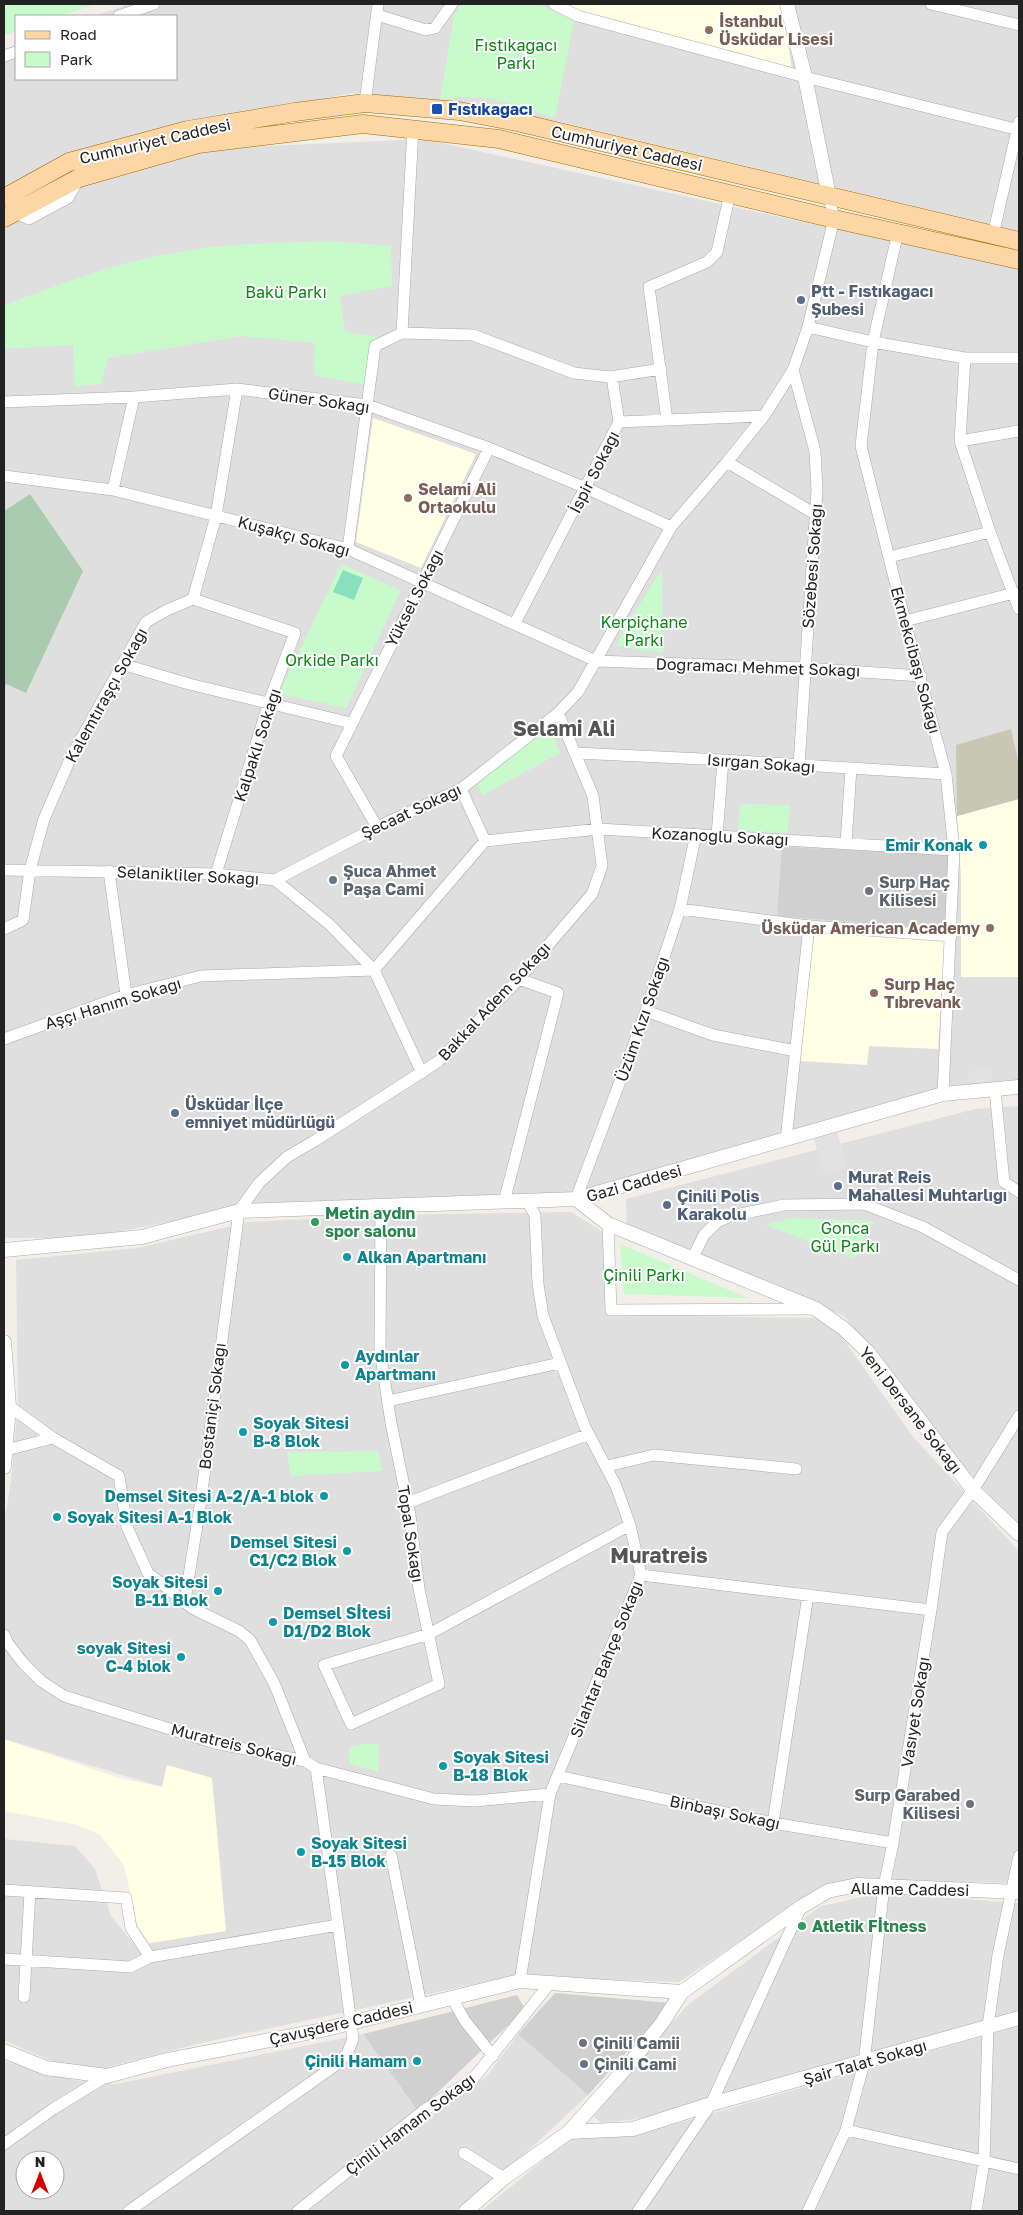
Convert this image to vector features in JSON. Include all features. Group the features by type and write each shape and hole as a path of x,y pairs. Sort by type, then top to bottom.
{"main road":[{"name":"Cumhuriyet Caddesi","path":"4,198 69,162 188,130 365,103 459,111 517,122 1019,241"},
{"name":"Cumhuriyet Caddesi","path":"9,215 79,178 198,144 363,124 413,128 499,139 834,219 1019,260"}],"street":[{"path":"122,15 154,4"},
{"path":"365,103 378,10 426,30 435,28 452,4"},
{"path":"554,4 578,16 805,77 1019,127 993,235"},
{"path":"787,4 805,77 834,219"},
{"path":"931,4 1019,25"},
{"path":"402,333 413,128"},
{"path":"667,420 649,287 707,262 717,252 730,194"},
{"name":"Şecaat Sokağı","path":"275,880 377,826 461,790 558,713 578,692 671,527 764,416 793,370 808,327 834,219"},
{"name":"Ekmekcibaşı Sokağı","path":"898,232 873,342 861,446 946,774 954,850 943,1094"},
{"path":"808,327 873,342 965,358 1019,358"},
{"path":"348,549 375,346 402,333 473,335 574,373 612,377 661,369"},
{"path":"965,358 960,441 990,532 1019,609"},
{"name":"Sözebesi Sokağı","path":"793,370 815,451 818,490 804,668 799,765"},
{"path":"612,377 619,422"},
{"path":"194,599 216,516 237,389"},
{"name":"Güner Sokağı","path":"4,402 134,397 237,389 367,405 489,448 586,488 671,527"},
{"path":"113,490 134,397"},
{"name":"İspir Sokağı","path":"515,623 619,422 764,416"},
{"path":"960,441 1019,431"},
{"name":"Yüksel Sokağı","path":"377,826 336,756 489,448"},
{"path":"727,462 815,514"},
{"name":"Kuşakçı Sokağı","path":"4,476 113,490 348,549 596,661"},
{"path":"889,557 990,532"},
{"path":"905,621 1014,593"},
{"name":"Kalemtıraşçı Sokağı","path":"4,929 23,920 30,870 44,819 71,757 146,622 167,610 194,599"},
{"name":"Kalpaklı Sokağı","path":"194,599 295,633 269,702 216,874"},
{"name":"Doğramacı Mehmet Sokağı","path":"596,661 804,668 921,676"},
{"path":"122,664 189,684 351,723"},
{"name":"Bakkal Adem Sokağı","path":"238,1211 259,1183 287,1157 439,1061 518,978 592,894 602,866 599,829 593,796 558,713"},
{"name":"Isırgan Sokağı","path":"576,753 946,774"},
{"path":"717,836 723,760"},
{"path":"846,843 851,768"},
{"path":"374,970 485,841 461,790"},
{"name":"Kozanoğlu Sokağı","path":"485,841 599,829 954,850"},
{"name":"Üzüm Kızı Sokağı","path":"576,1199 646,1011 680,909 696,834"},
{"name":"Selanikliler Sokağı","path":"4,870 216,874 275,880 329,924 374,970 422,1073"},
{"path":"109,872 126,995"},
{"path":"680,909 809,926 951,936"},
{"path":"786,1140 809,926"},
{"name":"Aşçı Hanım Sokağı","path":"4,1039 126,995 201,976 374,970"},
{"path":"504,1202 558,993 518,978"},
{"path":"646,1011 713,1035 796,1051"},
{"name":"Gazi Caddesi","path":"4,1250 142,1237 238,1211 576,1199 943,1094 1019,1087"},
{"path":"995,1090 1004,1182"},
{"path":"1004,1182 1019,1179"},
{"path":"1004,1182 1019,1192"},
{"name":"Yeni Dersane Sokağı","path":"576,1199 608,1224 816,1309 843,1328 868,1352 972,1490 1019,1534"},
{"name":"Silahtar Bahçe Sokağı","path":"520,1981 550,1794 641,1575 630,1525 606,1466 589,1434 543,1316 538,1284 535,1215 527,1201"},
{"path":"692,1258 704,1235 717,1222 730,1216 784,1205 864,1204 923,1227 1019,1280"},
{"name":"Topal Sokağı","path":"381,1206 380,1350 408,1503 419,1589 429,1634 439,1684 350,1724 324,1665 429,1634"},
{"name":"Bostaniçi Sokağı","path":"185,1601 200,1506 238,1211"},
{"path":"608,1224 611,1310 816,1309"},
{"path":"4,1342 6,1406 4,1467"},
{"path":"388,1401 560,1362"},
{"path":"6,1406 54,1438 120,1476 127,1526 148,1573 192,1608 239,1631 250,1640 274,1683 305,1761"},
{"name":"Vasıyet Sokağı","path":"808,2211 846,2130 864,2062 884,1886 893,1843 942,1532 972,1490 1019,1416"},
{"path":"408,1503 589,1434"},
{"path":"6,1450 54,1438"},
{"path":"606,1466 654,1455 796,1469"},
{"path":"429,1634 630,1525"},
{"path":"641,1575 931,1610"},
{"path":"774,1823 808,1595"},
{"name":"Muratreis Sokağı","path":"4,1635 23,1663 41,1681 64,1696 216,1743 305,1761 316,1768 434,1800 474,1801 550,1794"},
{"path":"129,2211 333,2068 347,2054 353,2039 316,1768"},
{"name":"Binbaşı Sokağı","path":"558,1776 774,1823 893,1843"},
{"path":"392,1855 422,2005"},
{"path":"976,2211 984,2162 988,2026 998,1955 1016,1891 1019,1856"},
{"name":"Allame Caddesi","path":"682,1992 828,1891 857,1885 1016,1891"},
{"path":"4,1890 126,1898 131,1928 150,1957"},
{"path":"24,1997 30,1892"},
{"path":"638,2211 711,2104 801,1908"},
{"path":"4,1959 130,1968 150,1957 338,1925"},
{"name":"Çavuşdere Caddesi","path":"4,2051 46,2068 107,2076 166,2060 351,2022 520,1981 682,1992"},
{"name":"Çinili Hamam Sokağı","path":"298,2211 423,2111 473,2079 551,1982"},
{"path":"466,2211 504,2178 569,2132 631,2062 662,2023 682,1992"},
{"path":"452,1998 465,2021 493,2056"},
{"name":"Şair Talat Sokağı","path":"569,2132 633,2129 711,2104 1019,2018"},
{"path":"4,2144 53,2109 107,2076"},
{"path":"846,2130 1019,2169"},
{"path":"464,2153 504,2178"}],"shaded area":[{"path":"129,4 1019,4 1019,231 557,121 439,100 353,93 181,125 69,157 4,186 4,49 15,45 15,80 178,80 178,15 98,15"},
{"name":"İstanbul Üsküdar Lisesi","path":"562,4 781,4 792,69 583,14"},
{"path":"423,139 1019,269 1019,1086 946,1095 581,1194 238,1209 84,1238 4,1238 4,690 6,684 26,692 30,494 4,511 4,229 76,185 196,149"},
{"name":"Selami Ali Ortaokulu","path":"373,418 476,454 421,568 356,542"},
{"path":"30,494 83,571 26,693 6,684 4,690 4,511"},
{"path":"1011,729 1019,765 1019,799 957,816 956,745"},
{"name":"Üsküdar American Academy","path":"1019,799 1019,977 961,977 961,878 957,816"},
{"path":"782,847 950,855 946,929 777,916"},
{"name":"Surp Haç Tıbrevank","path":"814,931 945,940 938,1049 869,1046 867,1065 800,1061"},
{"path":"990,1067 992,1080 970,1084 968,1072"},
{"path":"1019,1106 1019,1526 960,1463 844,1316 627,1227 626,1199 975,1109"},
{"path":"837,1132 847,1167 824,1174 814,1139"},
{"path":"571,1212 603,1232 610,1315 815,1318 838,1332 914,1438 1019,1551 1019,1883 862,1880 823,1886 679,1982 512,1976 197,2044 105,2068 58,2064 4,2040 4,1839 75,1846 95,1869 111,1916 138,1949 151,1943 162,1787 4,1739 4,1524 11,1480 18,1403 16,1260 137,1248 249,1222 388,1215"},
{"path":"4,1739 119,1778 162,1787 167,1765 212,1778 226,1931 151,1943 138,1927 124,1865 100,1835 78,1825 4,1811"},
{"path":"881,1893 1019,1903 1019,2016 652,2117 601,2123 589,2111 689,2004 821,1906"},
{"name":"Çinili Cami","path":"555,1993 671,2003 588,2095 518,2034"},
{"path":"517,1995 525,2009 418,2111 363,2034"},
{"path":"1019,2026 1019,2211 481,2211 569,2139 657,2129"},
{"path":"363,2034 425,2120 486,2077 518,2034 588,2095 528,2151 456,2211 4,2211 4,2061 73,2080 116,2084"}],"green space":[{"path":"4,4 96,4 63,15 15,15 15,31 4,35"},
{"name":"Fıstıkağacı Parkı","path":"460,4 538,4 574,20 555,118 493,99 471,97 440,99 454,17"},
{"name":"Bakü Parkı","path":"329,241 391,246 392,286 340,296 345,332 378,337 365,385 314,375 315,343 241,336 108,358 101,384 75,386 73,345 4,349 4,305 84,276 146,258 187,250 248,244"},
{"name":"Orkide Parkı","path":"341,564 401,590 346,708 279,694"},
{"path":"343,570 363,578 354,600 333,592"},
{"name":"Kerpiçhane Parkı","path":"662,570 663,653 616,646 626,625"},
{"path":"549,726 560,753 483,795 476,782"},
{"path":"740,804 790,805 788,833 738,831"},
{"name":"Gonca Gül Parkı","path":"791,1218 873,1221 854,1259 766,1225"},
{"name":"Çinili Parkı","path":"620,1244 748,1298 624,1294"},
{"path":"378,1451 383,1471 291,1476 287,1452"},
{"path":"363,1744 379,1744 378,1772 350,1764 349,1747"}],"place":[{"name":"İstanbul Üsküdar Lisesi","path":"709,30"},
{"name":"Fıstıkağacı","path":"437,109"},
{"name":"Ptt - Fıstıkağacı Şubesi","path":"801,300"},
{"name":"Selami Ali Ortaokulu","path":"408,498"},
{"name":"Emir Konak","path":"983,845"},
{"name":"Şuca Ahmet Paşa Cami","path":"333,880"},
{"name":"Surp Haç Kilisesi","path":"869,891"},
{"name":"Üsküdar American Academy","path":"990,928"},
{"name":"Surp Haç Tıbrevank","path":"874,993"},
{"name":"Üsküdar İlçe emniyet müdürlüğü","path":"175,1113"},
{"name":"Murat Reis Mahallesi Muhtarlığı","path":"838,1186"},
{"name":"Çinili Polis Karakolu","path":"667,1205"},
{"name":"Metin aydın spor salonu","path":"315,1222"},
{"name":"Alkan Apartmanı","path":"347,1257"},
{"name":"Aydınlar Apartmanı","path":"345,1365"},
{"name":"Soyak Sitesi B-8 Blok","path":"243,1432"},
{"name":"Demsel Sitesi A-2/A-1 blok","path":"324,1496"},
{"name":"Soyak Sitesi A-1 Blok","path":"57,1517"},
{"name":"Demsel Sitesi C1/C2 Blok","path":"347,1551"},
{"name":"Soyak Sitesi B-11 Blok","path":"218,1591"},
{"name":"Demsel Sİtesi D1/D2 Blok","path":"273,1622"},
{"name":"soyak Sitesi C-4 blok","path":"181,1657"},
{"name":"Soyak Sitesi B-18 Blok","path":"443,1766"},
{"name":"Surp Garabed Kilisesi","path":"970,1804"},
{"name":"Soyak Sitesi B-15 Blok","path":"301,1852"},
{"name":"Atletik Fİtness","path":"802,1926"},
{"name":"Çinili Camii","path":"583,2043"},
{"name":"Çinili Hamam","path":"417,2061"},
{"name":"Çinili Cami","path":"584,2064"}],"district":[{"name":"Selami Ali","path":"564,729"},
{"name":"Muratreis","path":"659,1556"}]}
